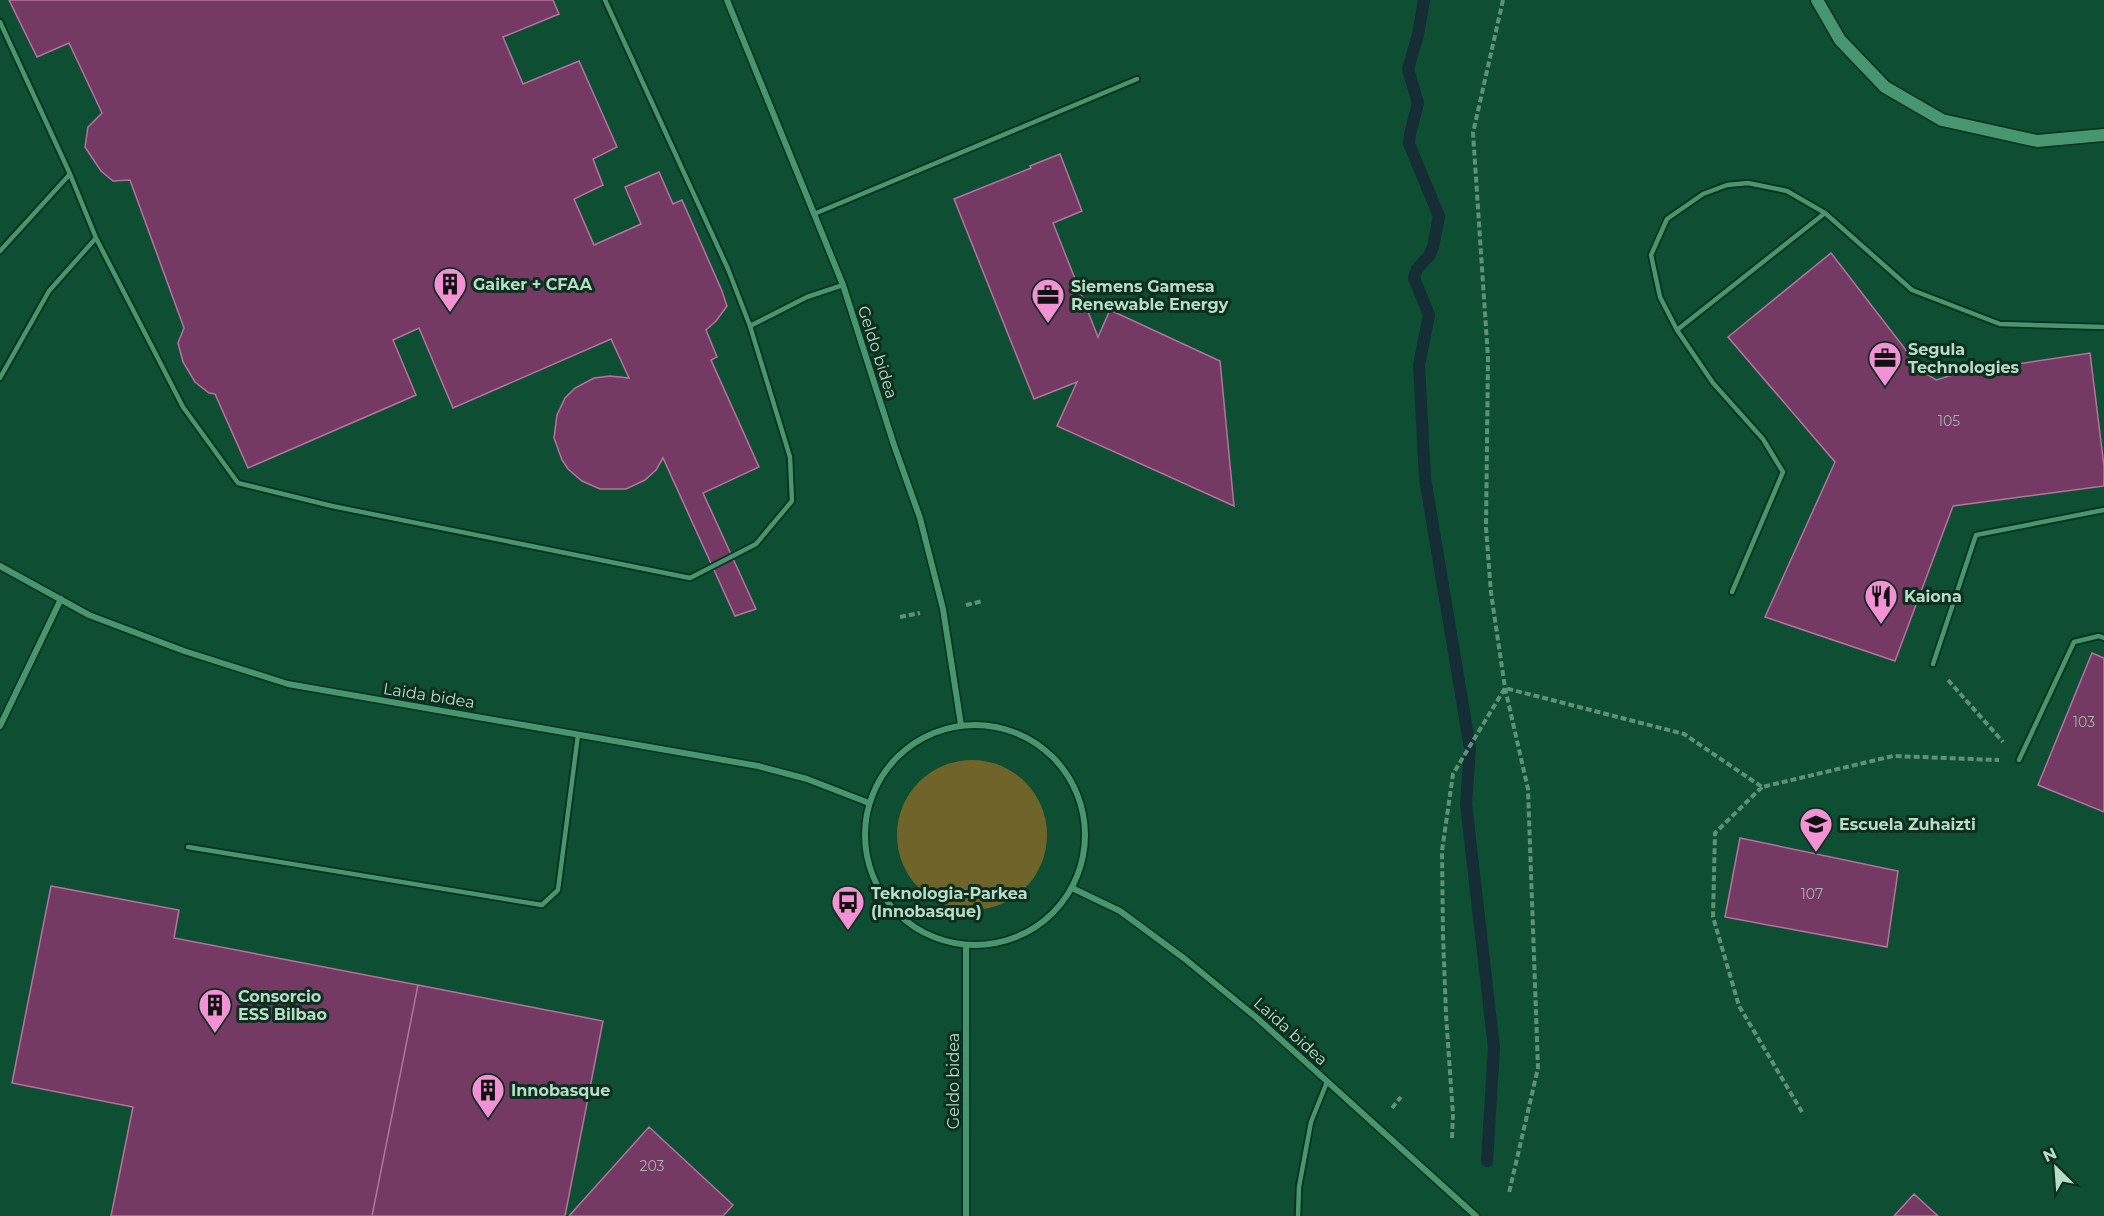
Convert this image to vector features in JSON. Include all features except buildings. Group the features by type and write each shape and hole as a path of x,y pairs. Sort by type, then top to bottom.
{"street":[{"name":"Geldo bidea","path":"727,0 843,285 920,518 943,609 961,726"},
{"path":"1817,0 1840,40 1885,87 1942,120 2037,141 2104,135"},
{"path":"2083,138 2104,141"},
{"name":"Laida bidea","path":"0,566 99,619 184,651 288,684 758,766 807,779 869,802"},
{"path":"0,726 61,599"},
{"path":"961,726 996,726 1028,738 1056,759 1075,788 1085,821 1084,855 1072,888 1053,913 1028,932 998,943 966,945 934,938 906,921 883,898 869,868 864,836 869,802 883,774 903,750 930,734 961,726"},
{"name":"Laida bidea","path":"1072,888 1120,911 1185,959 1257,1018 1476,1216"},
{"name":"Geldo bidea","path":"966,945 966,1216"}],"lane":[{"path":"0,22 70,174 96,238 183,407 238,483 332,506 690,578 756,544 792,501 790,457 750,326 723,258 605,0"},
{"path":"814,213 1137,79"},
{"path":"0,251 70,174"},
{"path":"1732,592 1782,472 1763,439 1713,383 1677,330 1660,297 1651,255 1667,219 1703,194 1727,185 1748,183 1787,191 1825,213 1912,290 2000,324 2104,327"},
{"path":"1677,330 1825,213"},
{"path":"0,378 49,291 96,238"},
{"path":"750,326 807,297 843,285"},
{"path":"1933,664 1976,535 2104,510"},
{"path":"2019,760 2074,642 2099,636 2104,638"},
{"path":"188,847 542,905 558,890 578,735"},
{"path":"1298,1216 1299,1187 1311,1122 1327,1082"}],"path":[{"path":"1503,0 1473,133 1488,358 1486,528 1491,593 1505,688 1528,789 1538,1068 1509,1193"},
{"path":"1933,664 2019,760"},
{"path":"1452,1138 1453,1115 1443,946 1442,851 1453,774 1505,688"},
{"path":"1505,688 1684,734 1762,787"},
{"path":"1802,1112 1739,1006 1713,916 1715,833 1762,787 1893,756 2019,760"}],"shaded area":[{"path":"972,760 1001,766 1025,782 1041,806 1047,835 1041,864 1025,888 1001,904 972,910 943,904 919,888 903,864 897,835 903,806 919,782 943,766"}],"waterway":[{"path":"1424,0 1418,35 1408,69 1418,103 1409,144 1439,216 1433,247 1429,256 1417,269 1414,278 1429,315 1419,365 1425,478 1470,748 1466,804 1494,1048 1487,1161"}],"place":[{"name":"Gaiker + CFAA","path":"450,313"},
{"name":"Siemens Gamesa Renewable Energy","path":"1048,324"},
{"name":"Segula Technologies","path":"1885,387"},
{"name":"Kaiona","path":"1881,625"},
{"name":"Escuela Zuhaizti","path":"1816,853"},
{"name":"Teknologia-Parkea (Innobasque)","path":"848,931"},
{"name":"Consorcio ESS Bilbao","path":"215,1034"},
{"name":"Innobasque","path":"488,1119"}]}
